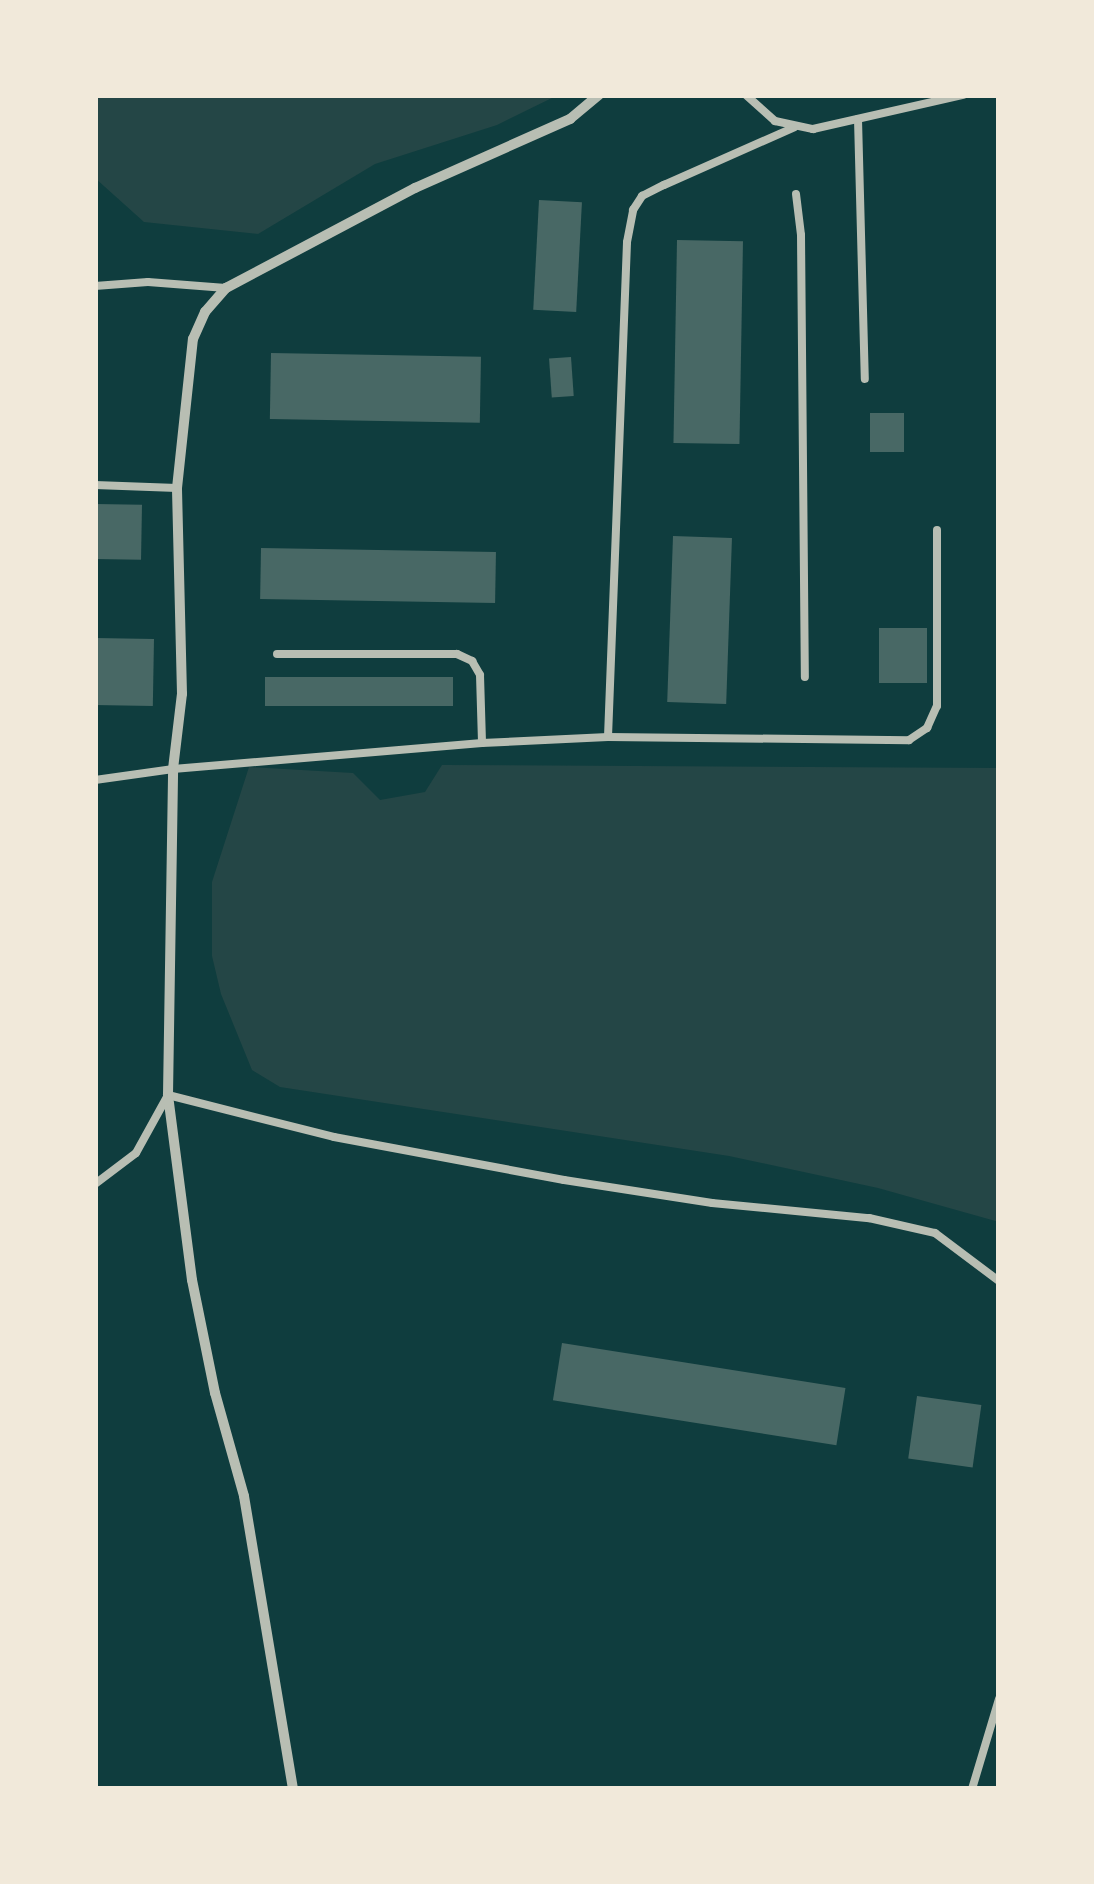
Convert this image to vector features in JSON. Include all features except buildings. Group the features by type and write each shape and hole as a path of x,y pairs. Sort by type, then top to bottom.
{"street":[{"path":"293,1789 244,1496 215,1393 192,1280 168,1095 173,769 182,694 176,488 193,339 205,312 226,288 414,188 570,118 599,95"}],"lane":[{"path":"746,95 775,121 813,129 962,95"},
{"path":"858,118 865,379"},
{"path":"608,738 626,242 633,210 642,196 664,184 795,127"},
{"path":"796,194 801,236 805,677"},
{"path":"95,286 148,282 226,288"},
{"path":"95,485 176,488"},
{"path":"95,780 173,769 482,743 608,738 909,740 927,728 937,706 937,530"},
{"path":"277,654 456,654 472,661 480,675 482,743"},
{"path":"95,1184 136,1153 168,1095 334,1136 564,1180 712,1203 869,1218 935,1233 999,1281"},
{"path":"972,1789 999,1698"}],"shaded area":[{"path":"95,95 558,95 497,125 375,164 258,234 144,222 95,178"},
{"path":"442,765 999,768 999,1222 878,1188 729,1156 280,1087 252,1070 221,994 212,956 212,882 249,767 353,773 380,800 425,792"}]}
